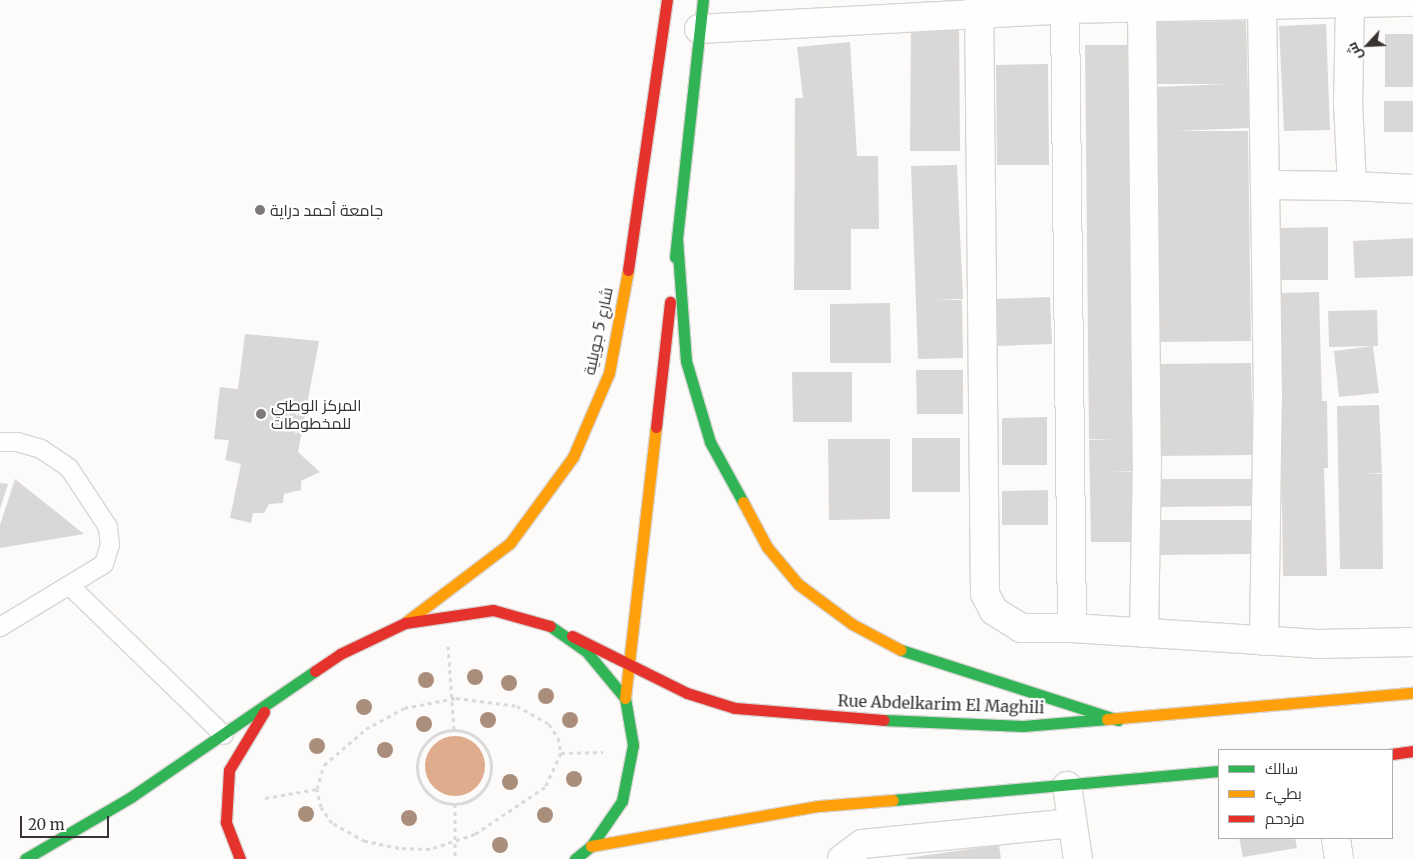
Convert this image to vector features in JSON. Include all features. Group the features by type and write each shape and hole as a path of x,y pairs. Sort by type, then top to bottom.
{"main road":[{"name":"شارع 5 جويلية","path":"405,623 510,543 573,457 605,381 634,235 667,0"},
{"path":"579,858 590,846 622,801 633,745 624,698 626,664 677,239 699,29 704,0"},
{"path":"677,239 686,361 710,442 767,547 798,584 852,624 901,650 1118,720"},
{"path":"25,859 131,797 269,705 340,654 405,623 493,610 552,626 586,651 624,698"},
{"name":"Rue Abdelkarim El Maghili","path":"552,626 687,693 735,708 852,718 1023,726 1118,720 1413,693"},
{"path":"240,859 226,822 229,770 269,705"},
{"path":"1393,754 1413,752"},
{"path":"590,846 819,806 1068,786 1218,771"}],"street":[{"path":"1350,2 1348,103 1352,186"},
{"path":"699,29 979,7 1065,9 1262,3 1413,2"},
{"path":"1262,3 1268,399 1264,641"},
{"path":"979,7 985,594 994,611 1021,628 1072,628 1317,644 1413,642"},
{"path":"1142,7 1147,461 1144,633"},
{"path":"1065,9 1072,628"},
{"path":"1265,185 1413,189"},
{"path":"1068,786 1078,859"},
{"path":"842,859 862,844 1072,823"},
{"path":"1336,839 1339,859"}],"lane":[{"path":"0,442 17,442 41,449 69,468 108,527 110,546 104,564 0,627"},
{"path":"70,586 224,735"}],"path":[{"path":"448,643 454,730"},
{"path":"451,698 492,701 536,714 549,724 558,738 561,753 545,787 475,834 430,848 399,848 365,841 332,823 321,806 318,790 324,765 366,729 404,708 451,698"},
{"path":"454,730 471,735 485,747 491,771 480,793 471,801 455,804 435,800 426,792 417,770 423,746 442,732 454,730"},
{"path":"561,753 607,752"},
{"path":"265,798 318,790"},
{"path":"455,804 455,859"}],"shaded area":[{"path":"449,736 461,736 477,744 483,754 485,766 483,778 477,788 461,796 449,796 433,788 425,772 425,760 433,744"}],"building":[{"path":"959,20 960,151 910,151 911,21"},
{"path":"1246,21 1249,128 1176,131 1248,131 1251,341 1160,342 1157,87 1226,84 1155,84 1154,22"},
{"path":"1326,24 1330,130 1284,131 1279,26"},
{"path":"1385,34 1413,34 1413,87 1385,87"},
{"path":"850,42 857,156 878,156 879,229 851,229 851,290 794,290 795,98 803,98 797,47"},
{"path":"1085,45 1137,45 1142,471 1109,472 1140,472 1141,542 1091,542 1089,440 1113,439 1089,439"},
{"path":"1048,64 1049,165 997,165 996,65"},
{"path":"1384,101 1413,101 1413,132 1384,132"},
{"path":"957,165 963,299 933,300 962,300 963,358 918,359 911,166"},
{"path":"1328,227 1328,280 1280,280 1279,228"},
{"path":"1413,238 1413,276 1355,278 1353,241"},
{"path":"1319,292 1322,401 1327,401 1328,468 1324,468 1327,576 1283,576 1279,293"},
{"path":"1050,297 1052,344 998,346 996,299"},
{"path":"890,303 891,363 830,363 830,304"},
{"path":"1377,310 1378,346 1329,347 1328,311"},
{"name":"المركز الوطني للمخطوطات","path":"245,334 319,341 298,452 320,472 301,481 301,490 284,494 283,503 269,504 264,513 253,513 251,523 230,518 241,464 225,460 229,440 214,439 220,387 238,389"},
{"path":"1373,346 1379,393 1339,397 1334,351"},
{"path":"1251,363 1253,455 1156,456 1156,364"},
{"path":"916,370 963,370 963,414 917,414"},
{"path":"792,372 852,372 852,422 793,422"},
{"path":"1379,405 1382,473 1366,473 1382,474 1383,569 1340,569 1337,406"},
{"path":"1047,417 1047,465 1002,465 1002,418"},
{"path":"912,438 960,438 960,492 912,492"},
{"path":"828,439 890,439 890,519 829,520"},
{"path":"15,479 84,534 0,548 0,525"},
{"path":"1160,479 1253,479 1253,506 1160,507"},
{"path":"0,483 8,484 0,509"},
{"path":"1048,490 1048,525 1002,525 1002,491"},
{"path":"1158,520 1252,520 1252,554 1158,555"},
{"path":"1239,839 1295,839 1297,848 1243,857"},
{"path":"999,845 1001,859 906,859 906,858"}],"traffic: fast":[{"path":"675,257 703,0"},
{"path":"677,239 686,361 710,442 743,502"},
{"path":"550,626 586,651 625,698 633,745 622,801 591,846 575,859"},
{"path":"901,650 1118,720"},
{"path":"25,859 131,797 315,671"},
{"path":"884,720 1023,726 1107,719"},
{"path":"893,800 1218,771"}],"traffic: slow":[{"path":"406,622 510,543 573,457 609,373 628,270"},
{"path":"625,698 656,427"},
{"path":"743,502 767,547 798,584 852,624 901,650"},
{"path":"1107,719 1413,693"},
{"path":"591,846 819,806 893,800"}],"traffic: jam":[{"path":"628,270 667,0"},
{"path":"656,427 670,302"},
{"path":"315,671 340,654 405,623 493,610 550,626"},
{"path":"572,636 687,693 735,708 884,720"},
{"path":"240,859 226,822 229,770 264,712"},
{"path":"1393,754 1413,751"}],"place":[{"name":"جامعة أحمد دراية","path":"260,210"},
{"name":"المركز الوطني للمخطوطات","path":"261,414"}]}
